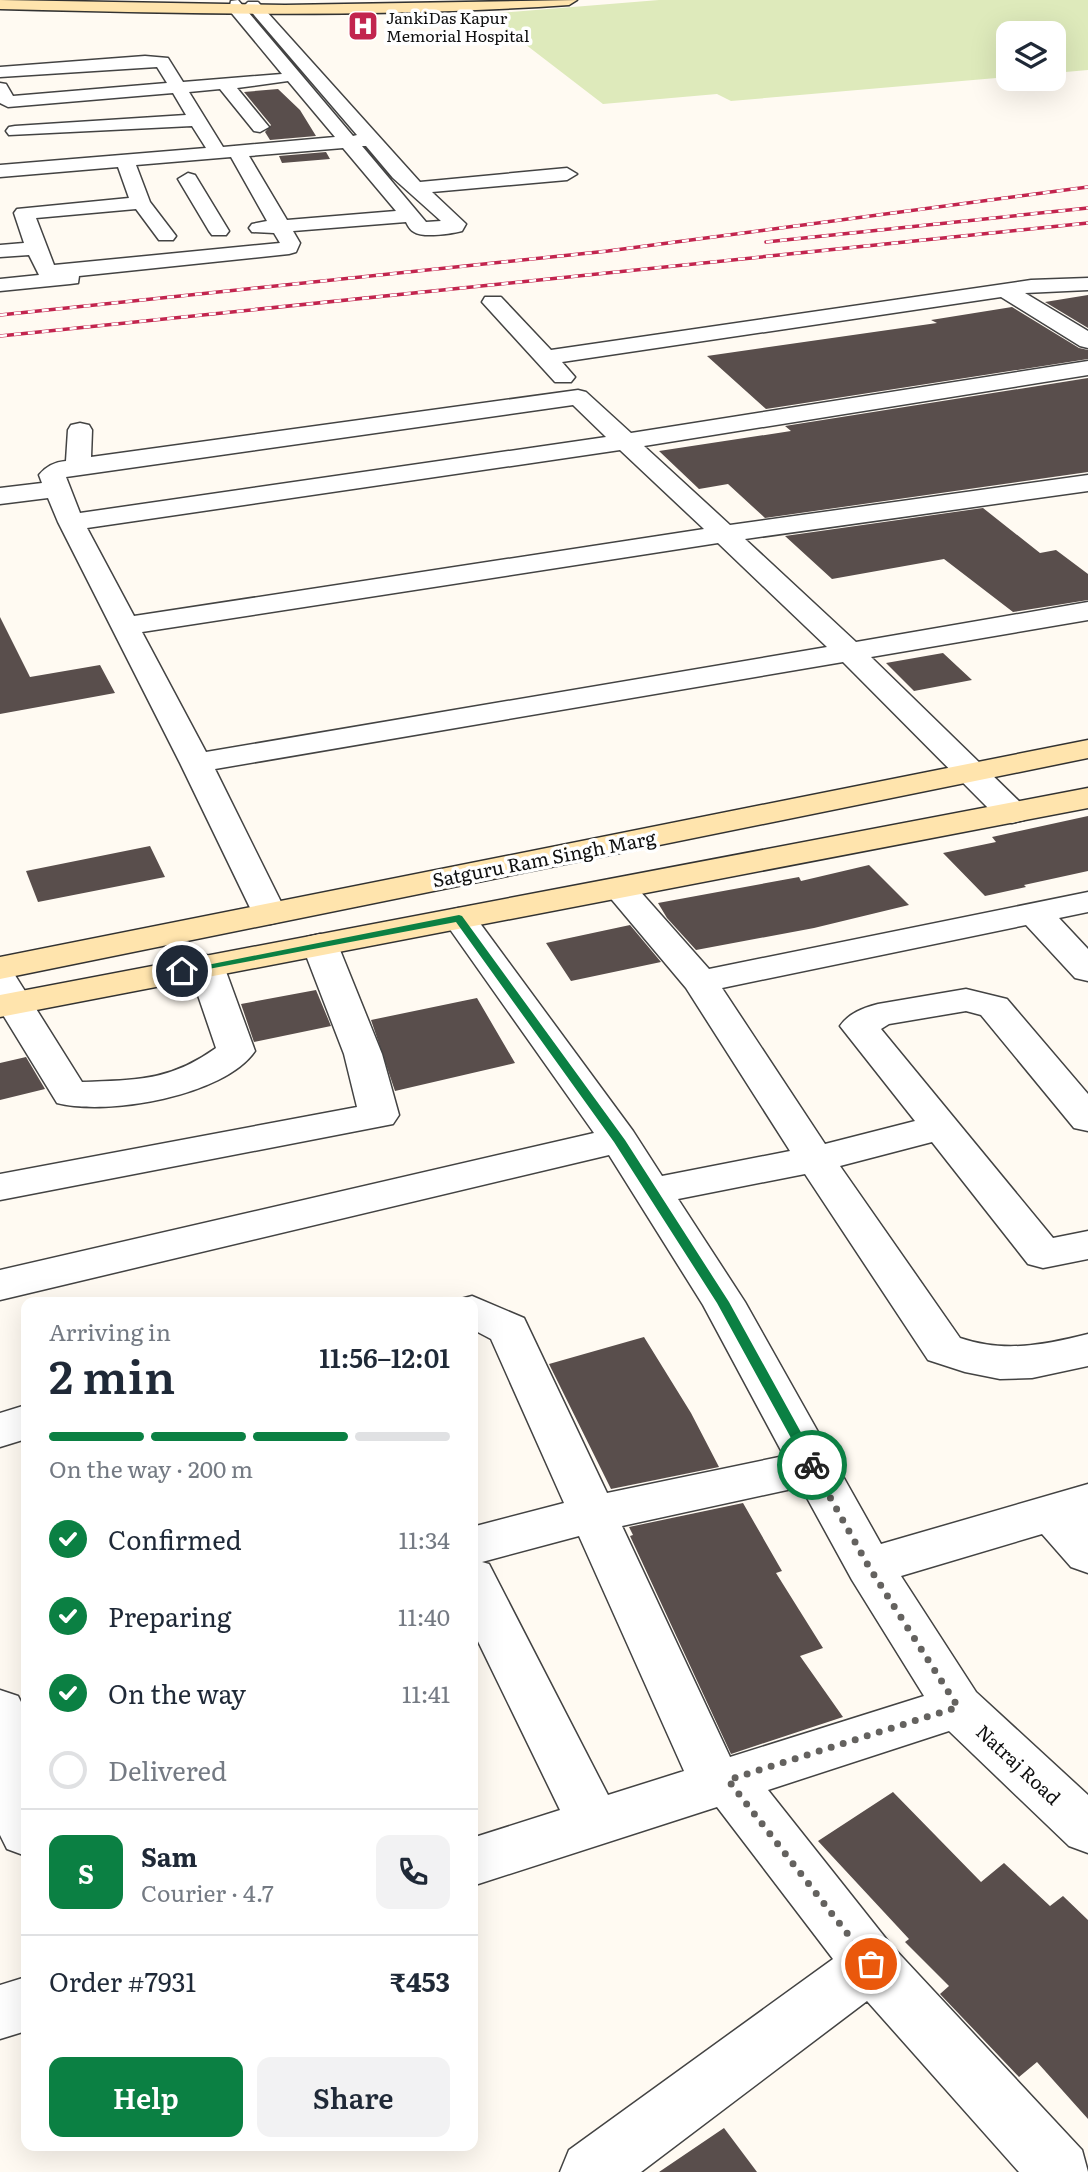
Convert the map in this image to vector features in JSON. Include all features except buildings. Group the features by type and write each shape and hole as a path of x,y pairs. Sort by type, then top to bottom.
{"main road":[{"path":"69,0 245,7 508,0"},
{"path":"0,4 426,10 569,0"},
{"name":"Satguru Ram Singh Marg","path":"0,968 1088,749"},
{"path":"4,996 206,966 1088,798"}],"street":[{"path":"166,236 404,217 424,229 457,226 416,188 245,7"},
{"path":"245,7 404,217 424,248"},
{"path":"0,72 156,61 166,66 196,120 228,152 290,243 289,248 52,272 43,265 24,213"},
{"path":"4,95 177,88 281,79"},
{"path":"225,84 260,127"},
{"path":"4,95 25,126 25,129 8,132"},
{"path":"8,132 196,120"},
{"path":"0,172 370,140"},
{"path":"125,161 141,203 166,236 176,259"},
{"path":"416,188 567,174"},
{"path":"188,179 219,231"},
{"path":"0,216 141,203"},
{"path":"81,208 109,267"},
{"path":"0,251 36,248"},
{"path":"0,285 70,278"},
{"path":"546,358 1046,284 1088,284"},
{"path":"1005,290 1088,341"},
{"path":"493,302 546,358 578,397 628,441 851,653 1012,813"},
{"path":"71,522 628,441 1088,368"},
{"path":"270,914 196,762 71,522 52,475 78,465 578,397"},
{"path":"78,465 79,430"},
{"path":"125,626 725,534 1088,483"},
{"path":"0,496 57,489"},
{"path":"196,762 1088,611"},
{"path":"619,888 700,982 815,1160 944,1349 976,1361 1003,1365 1034,1363 1088,1350"},
{"path":"700,982 1088,902"},
{"path":"1035,914 1088,971"},
{"name":"Natraj Road","path":"459,918 619,1140 723,1302 869,1567 958,1707 1088,1829"},
{"path":"0,1188 379,1115 363,1054 320,945"},
{"path":"4,996 71,1095 149,1091 206,1073 236,1051 206,966"},
{"path":"1088,1119 994,1007 966,1000 878,1015 859,1026 1043,1254 1088,1245"},
{"path":"651,1191 815,1160 939,1128"},
{"path":"0,1285 49,1288 619,1140"},
{"path":"478,1314 509,1329 592,1514 722,1782 871,1964 1060,2172"},
{"path":"0,1430 21,1424"},
{"path":"478,1544 592,1514 813,1467"},
{"path":"869,1567 1070,1508 1088,1554"},
{"path":"478,1590 594,1823"},
{"path":"478,1860 958,1707"},
{"path":"0,1711 21,1809"},
{"path":"591,2172 871,1964"},
{"path":"0,2012 21,2006"}],"green space":[{"path":"659,0 1088,0 1088,70 1066,72 1066,21 996,21 996,78 731,101 717,94 603,104 486,14"}],"railway":[{"path":"0,315 608,251 1088,187"},
{"path":"766,242 1088,208"},
{"path":"0,336 1088,223"}],"way so far":[{"path":"812,1465 869,1567 958,1707 728,1780 871,1964"}],"place":[{"name":"JankiDas Kapur Memorial Hospital","path":"363,26"}],"route":[{"path":"182,971 459,918 619,1140 723,1302 812,1465"}]}
